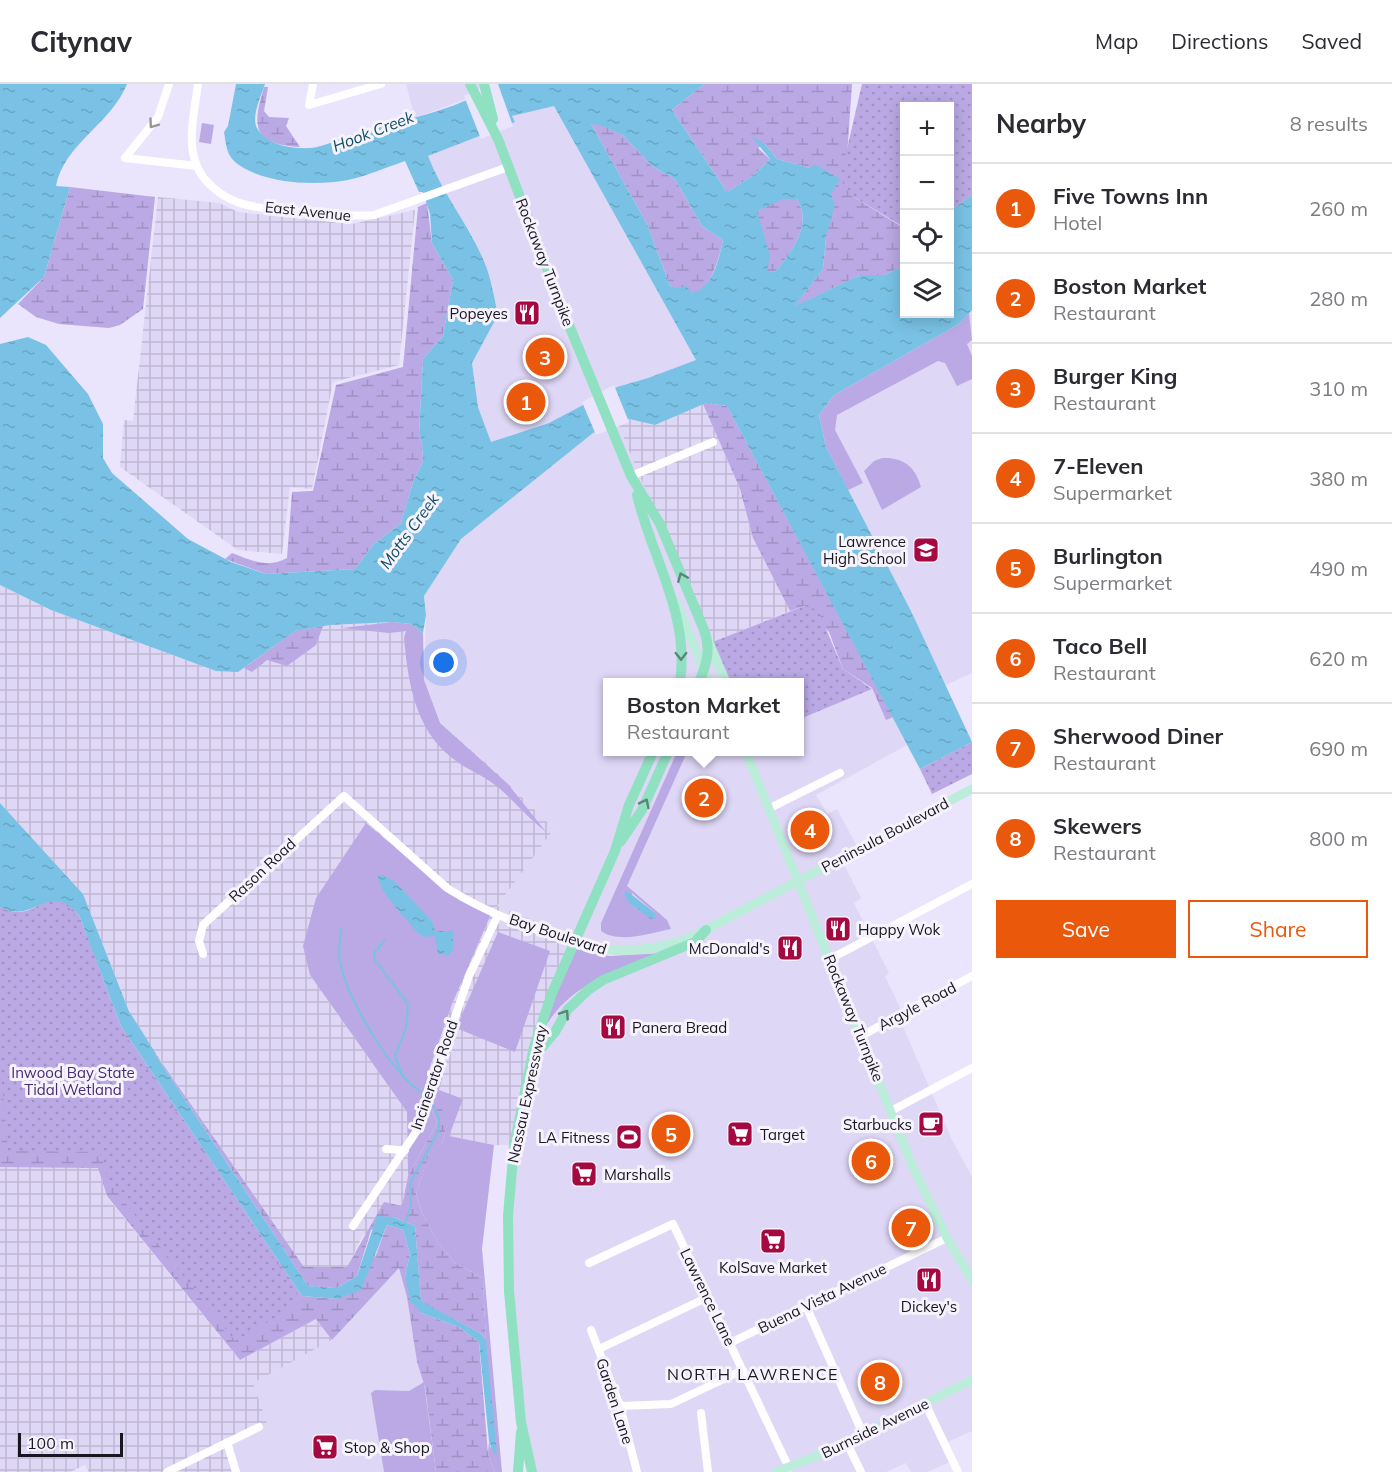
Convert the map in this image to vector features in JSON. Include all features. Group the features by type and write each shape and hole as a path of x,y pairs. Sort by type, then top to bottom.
{"highway":[{"path":"470,84 488,112"},
{"path":"484,84 488,112"},
{"name":"Rockaway Turnpike","path":"488,112 591,379 633,480 646,531 670,588"},
{"name":"Rockaway Turnpike","path":"633,480 660,524 708,640"},
{"path":"670,588 681,643 680,678"},
{"path":"701,678 708,655 708,640"},
{"name":"Nassau Expressway","path":"532,1472 521,1422 510,1310 507,1234 514,1146 531,1061 552,993 615,851 629,805 651,756"},
{"name":"Nassau Expressway","path":"615,851 642,810 666,756"},
{"path":"531,1061 555,1032 568,1009 588,990 603,980 695,942 706,930"},
{"name":"Nassau Expressway","path":"517,1469 521,1422"}],"main road":[{"name":"Rockaway Turnpike","path":"670,588 707,678"},
{"name":"Rockaway Turnpike","path":"708,640 724,678"},
{"name":"Rockaway Turnpike","path":"748,756 912,1165 948,1239 972,1280"},
{"name":"Peninsula Boulevard","path":"798,880 972,789"},
{"name":"Bay Boulevard","path":"573,942 608,951 626,952 675,942 706,930 798,880"},
{"name":"Burnside Avenue","path":"781,1471 847,1443 972,1380"}],"street":[{"path":"169,84 158,117 125,158 197,166 192,132 198,84"},
{"path":"313,84 309,105 381,84"},
{"name":"East Avenue","path":"197,166 219,192 240,203 355,216 374,214 508,168"},
{"path":"633,480 713,442"},
{"path":"770,808 840,773"},
{"name":"Bay Boulevard","path":"344,796 447,888 498,915 573,942"},
{"name":"Rason Road","path":"203,954 199,941 203,925 344,796"},
{"path":"830,959 972,884"},
{"name":"Incinerator Road","path":"352,1226 405,1150 420,1120 469,976 498,915"},
{"name":"Argyle Road","path":"861,1036 972,976"},
{"path":"891,1111 972,1068"},
{"path":"386,1149 405,1150"},
{"name":"Lawrence Lane","path":"589,1263 673,1224 743,1370 781,1471"},
{"name":"Buena Vista Avenue","path":"730,1342 948,1239"},
{"path":"599,1349 708,1297"},
{"path":"806,1306 863,1434"},
{"name":"Garden Lane","path":"591,1330 620,1406 637,1472"},
{"path":"620,1406 671,1404 743,1370"},
{"path":"925,1403 958,1472"},
{"path":"701,1413 708,1472"},
{"path":"167,1472 259,1427"},
{"path":"227,1442 236,1472"},
{"path":"847,1443 861,1472"}],"shaded area":[{"path":"406,84 494,84 463,100 415,118"},
{"path":"554,105 696,360 617,387 549,423 491,442 478,407 472,363 498,315 484,260 471,233 447,199 428,156 514,122 512,116"},
{"path":"158,197 219,203 238,212 352,224 415,210 399,365 333,382 312,489 290,487 282,554 238,550 120,467 124,420 133,421"},
{"name":"Lawrence High School","path":"972,310 972,673 944,686 911,611 826,447 834,395 959,324"},
{"path":"703,404 740,489 753,538 790,611 710,643 618,424 629,419 655,425"},
{"path":"618,424 725,678 603,678 603,756 804,756 804,717 872,689 886,719 893,717 907,745 816,795 827,814 837,809 859,850 841,859 861,898 854,903 889,973 885,976 902,1012 898,1015 952,1140 972,1177 972,1431 943,1444 950,1462 927,1472 911,1472 906,1463 886,1472 530,1472 508,1239 515,1145 541,1033 562,1004 627,957 571,948 576,937 497,906 554,829 494,770 440,723 424,680 426,615 424,596 461,539 593,433"},
{"path":"0,585 51,610 216,671 295,631 330,625 393,622 423,633 424,680 440,723 494,770 554,829 497,906 576,937 541,1033 515,1145 494,1145 449,1136 439,1090 444,1071 427,1077 452,1004 310,975 407,1112 408,1176 402,1206 362,1237 347,1268 304,1267 132,1019 83,894 0,803"},
{"path":"0,1167 98,1167 107,1197 240,1360 316,1319 332,1340 253,1383 267,1423 230,1443 237,1472 89,1472 85,1465 70,1472 0,1472"},
{"path":"399,1268 407,1297 417,1362 424,1382 409,1391 375,1390 371,1393 384,1472 237,1472 230,1443 267,1423 253,1383 332,1340"}],"green space":[{"path":"704,84 852,84 846,171 852,196 900,226 900,268 884,275 860,275 794,307 823,269 826,237 810,168 777,159 765,144 758,148 770,159 754,175 727,192 672,110"},
{"path":"862,84 972,84 972,195 954,208 954,102 900,102 900,225 852,196 840,179"},
{"path":"264,87 268,87 264,111 269,117 289,118 286,126 300,147 272,142 260,131 257,123"},
{"path":"202,123 214,125 211,144 199,142"},
{"path":"591,124 600,124 623,135 652,166 675,179 702,226 723,240 714,271 699,291 690,293 670,286 647,224"},
{"path":"70,187 155,197 143,309 120,325 109,328 59,324 36,317 18,304 44,277"},
{"path":"783,198 797,199 803,218 802,228 794,247 775,272 766,272 756,211"},
{"path":"427,203 432,243 453,280 443,336 423,359 419,434 423,461 413,482 401,523 373,545 355,569 266,574 225,559 232,553 252,561 266,563 287,558 292,492 313,491 336,385 403,367 418,207"},
{"path":"969,313 972,340 967,344 972,356 972,379 957,386 945,363 938,361 837,415 835,430 863,483 848,490 826,447 819,415 834,395 959,324"},
{"path":"703,404 727,406 893,717 886,720 872,688 843,669 829,632 804,606 790,611 753,538 740,489"},
{"path":"882,458 896,459 907,464 912,468 921,487 882,510 864,471 874,461"},
{"path":"804,606 818,610 843,669 872,689 804,717 804,678 725,678 710,643"},
{"path":"393,622 411,624 423,633 424,680 440,723 508,784 546,832 499,788 452,758 429,733 411,688 404,638 406,631 389,633 342,628"},
{"path":"323,626 316,645 287,666 267,660 252,672 244,668 295,631"},
{"path":"972,742 972,774 932,794 920,769"},
{"path":"675,756 685,756 627,886 667,920 671,929 626,937 608,935 601,931 601,923","holes":["632,893 655,913 640,911 630,904"]},
{"path":"366,823 422,870 491,914 452,1004 427,1076 444,1071 439,1090 463,1099 449,1136 494,1145 482,1249 502,1472 495,1472 488,1454 489,1441 491,1449 483,1278 455,1263 437,1241 422,1213 416,1194 429,1153 442,1143 447,1125 431,1108 437,1123 408,1176 407,1112 310,975 303,946 316,898"},
{"name":"Inwood Bay State Tidal Wetland","path":"51,899 68,902 79,915 121,1026 302,1296 337,1299 376,1255 387,1225 403,1230 410,1254 405,1276 421,1313 459,1327 479,1342 488,1454 495,1472 436,1472 425,1387 417,1362 407,1297 399,1268 332,1340 316,1319 240,1360 107,1196 98,1168 0,1167 0,907 20,912 32,909"},
{"name":"Inwood Bay State Tidal Wetland","path":"52,901 69,908 76,918 83,937 89,936 115,1020 302,1301 236,1342 127,1205 109,1179 99,1152 8,1151 0,1061 0,909 20,914"},
{"path":"498,932 550,951 515,1052 456,1028"},
{"path":"571,948 610,956 667,953 613,973 587,986 561,1006 541,1033"},
{"path":"142,1034 304,1267 347,1267 384,1202 402,1206 408,1176 437,1123 431,1108 434,1098 441,1106 447,1125 442,1143 429,1154 416,1194 422,1213 437,1241 455,1263 483,1278 486,1340 481,1334 421,1302 415,1226 393,1217 371,1230 357,1276 337,1288 308,1286"},
{"path":"424,1382 436,1472 384,1472 371,1393 375,1390 409,1391"}],"water":[{"path":"0,84 127,84 120,98 68,158 61,171 56,186 70,187 44,277 0,318"},
{"path":"236,84 265,84 255,118 261,134 281,145 311,148 445,109 463,102 494,84 704,84 672,110 727,192 754,175 770,159 751,136 765,144 777,159 810,168 815,164 840,179 831,194 835,205 826,237 823,269 795,306 860,275 884,275 900,268 900,318 954,318 954,208 972,195 972,310 959,324 834,395 819,415 826,447 911,611 972,742 920,769 727,406 706,403 655,425 629,419 593,433 461,539 424,596 426,615 423,633 411,624 393,622 330,625 295,631 238,672 216,671 51,610 0,585 0,344 28,337 46,345 88,394 103,424 103,458 112,473 188,539 231,562 266,574 355,569 373,545 401,523 413,482 423,461 419,434 423,359 443,336 453,280 432,243 430,214 423,192 419,192 405,161 362,176 335,182 289,182 259,175 235,162 227,148 224,132 228,126","holes":["554,106 696,360 617,387 549,423 491,442 478,407 472,363 498,315 494,294 478,248 441,184 428,156 515,122 512,116","591,124 600,125 623,135 652,166 675,179 702,226 723,240 714,272 699,290 692,293 686,286 677,288 670,286 647,224","783,199 797,199 803,218 802,228 794,247 775,272 767,272 770,256 757,211"]},
{"path":"0,803 83,894 132,1019 308,1286 337,1288 357,1276 377,1216 393,1217 415,1226 421,1301 481,1334 486,1340 497,1454 494,1454 489,1441 479,1342 459,1327 421,1313 410,1301 405,1276 410,1254 403,1230 387,1225 361,1290 337,1299 302,1296 121,1026 79,915 68,905 58,901 23,911 12,911 0,907"},
{"path":"383,875 395,882 432,921 435,931 453,931 453,949 449,955 438,954 435,936 424,937 419,934 395,906 379,882 378,876"},
{"path":"627,891 655,913 655,918 651,919 630,904 624,894"}],"pier":[{"path":"490,84 498,84 513,126 481,139 464,96"},
{"path":"614,385 629,422 596,435 582,402"}],"waterway":[{"path":"341,929 340,962 361,1014 397,1069 422,1093"},
{"path":"385,940 374,953 375,960 408,1004 406,1028 395,1056 403,1077"},
{"path":"129,1013 155,1054"},
{"path":"405,1224 411,1205 410,1183 439,1130 439,1118 433,1105"}],"place":[{"name":"Popeyes","path":"527,313"},
{"name":"Burger King","path":"545,357"},
{"name":"Five Towns Inn","path":"526,402"},
{"name":"Lawrence High School","path":"926,550"},
{"name":"Boston Market","path":"704,798"},
{"name":"7-Eleven","path":"810,830"},
{"name":"Happy Wok","path":"838,929"},
{"name":"McDonald's","path":"790,948"},
{"name":"Panera Bread","path":"613,1027"},
{"name":"Starbucks","path":"931,1124"},
{"name":"Burlington","path":"671,1134"},
{"name":"Target","path":"740,1134"},
{"name":"LA Fitness","path":"629,1137"},
{"name":"Taco Bell","path":"871,1161"},
{"name":"Marshalls","path":"584,1174"},
{"name":"Sherwood Diner","path":"911,1228"},
{"name":"KolSave Market","path":"773,1241"},
{"name":"Dickey's","path":"929,1280"},
{"name":"Skewers","path":"880,1382"},
{"name":"Stop & Shop","path":"325,1447"}],"district":[{"name":"NORTH LAWRENCE","path":"753,1374"}],"water label":[{"name":"Hook Creek","path":"373,131"},
{"name":"Motts Creek","path":"409,531"}]}
